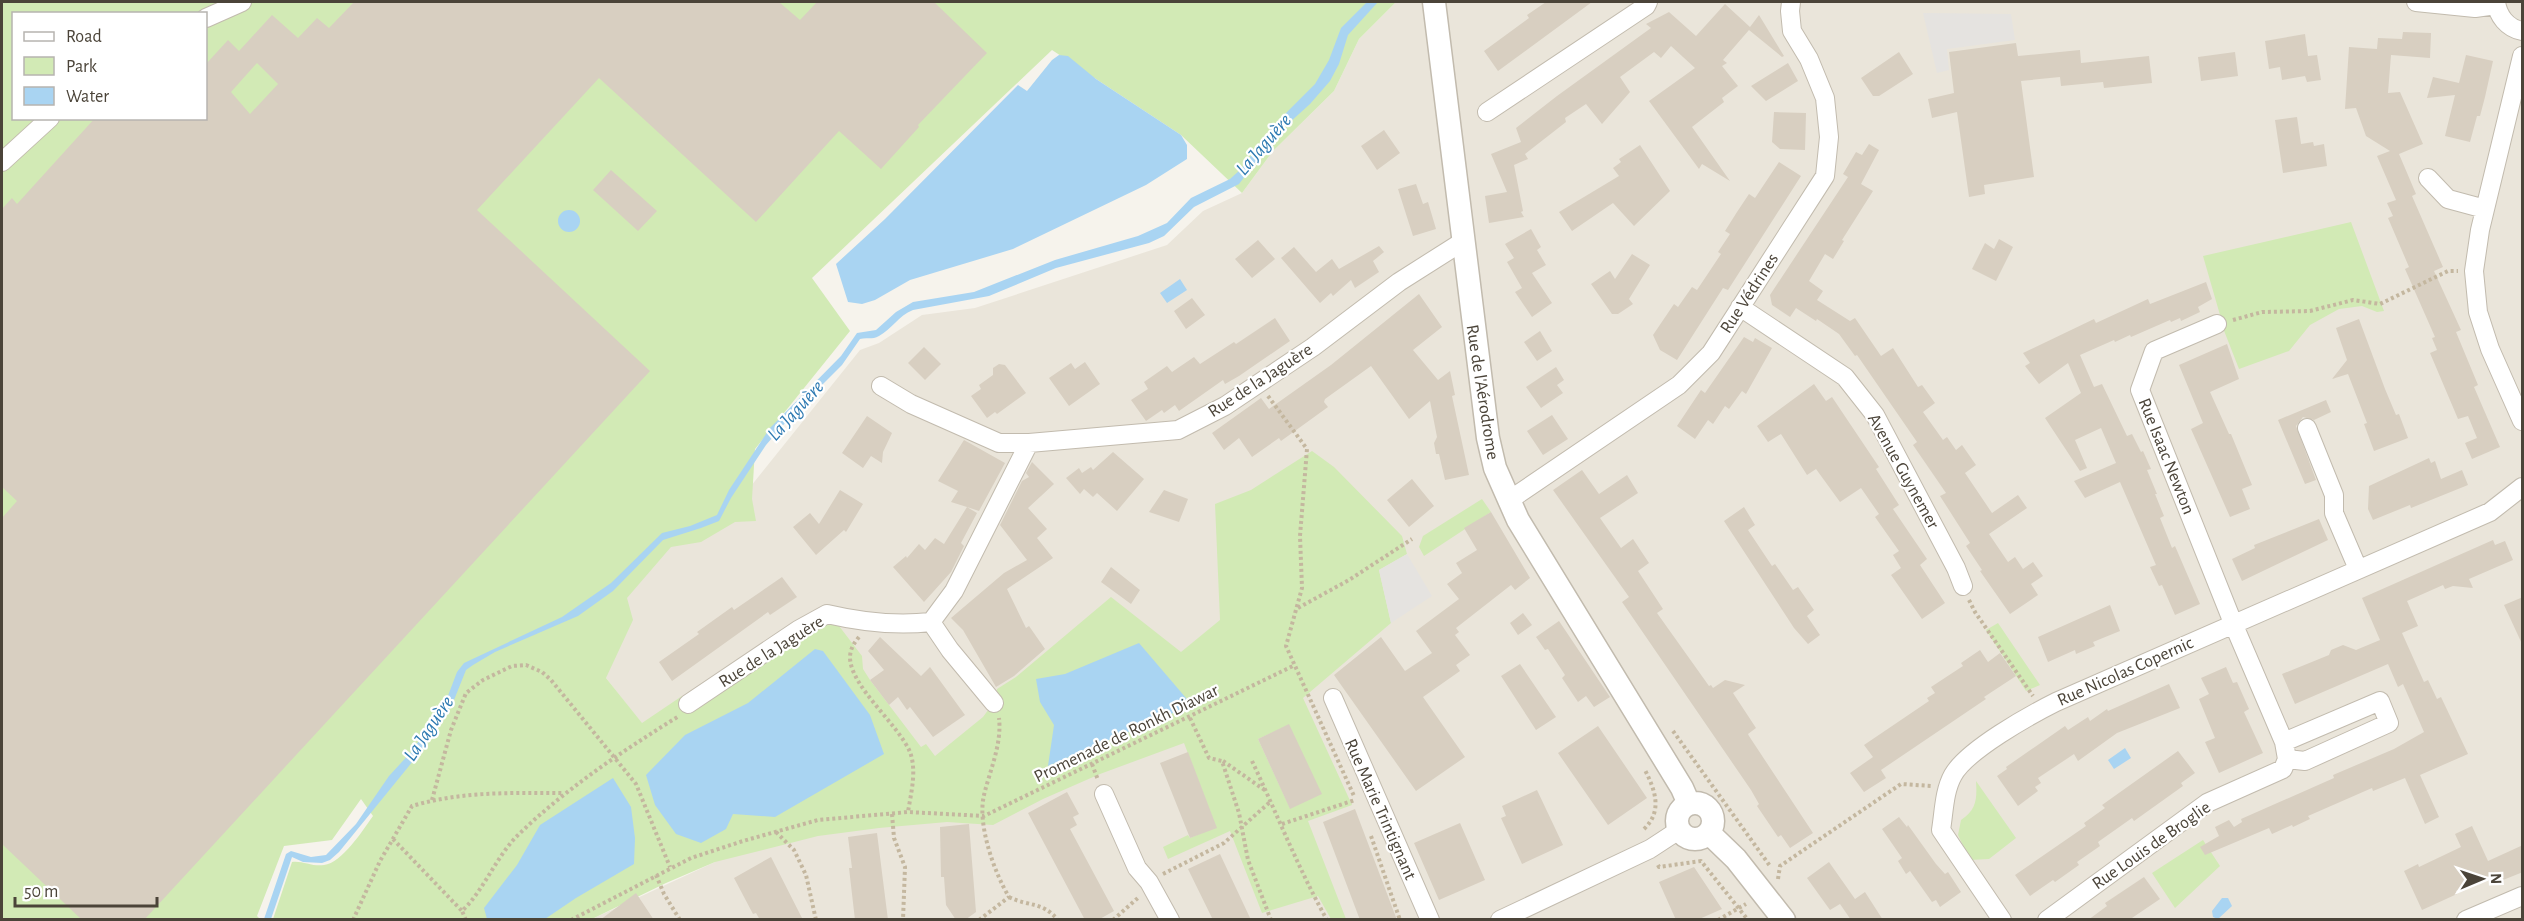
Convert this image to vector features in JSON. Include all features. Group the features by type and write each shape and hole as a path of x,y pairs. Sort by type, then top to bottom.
{"street":[{"path":"207,18 242,2"},
{"name":"Rue de l'Aérodrome","path":"1434,2 1448,97 1462,242 1489,447 1508,501 1682,788 1689,804"},
{"path":"1487,112 1646,6 1648,2"},
{"name":"Rue Védrines","path":"1508,501 1537,484 1678,386 1711,353 1825,176 1830,137 1825,98 1809,59 1792,31 1791,2"},
{"path":"2416,2 2475,8 2496,3 2500,16 2507,24 2523,31"},
{"path":"2523,56 2485,209 2474,271 2478,312 2490,349 2523,421"},
{"path":"2,162 48,120"},
{"path":"2428,178 2448,199 2485,209"},
{"name":"Rue de la Jaguère","path":"881,387 911,405 999,442 1029,443 1178,430 1225,406 1313,346 1399,282 1462,242"},
{"name":"Avenue Guynemer","path":"1740,307 1845,377 1875,415 1956,568 1963,586"},
{"name":"Rue Isaac Newton","path":"2217,324 2154,351 2140,390 2233,623"},
{"path":"2307,428 2334,495 2334,513 2358,569"},
{"path":"994,703 950,650 931,622 954,591 1029,443"},
{"name":"Rue Nicolas Copernic","path":"1948,787 1953,774 1969,758 2040,710 2233,623 2490,512 2521,494"},
{"name":"Rue de la Jaguère","path":"688,704 827,614 909,625 931,622"},
{"path":"2233,623 2285,751"},
{"name":"Rue Marie Trintignant","path":"1333,698 1430,920"},
{"name":"Rue Louis de Broglie","path":"2380,701 2389,723 2304,761 2285,751 2380,701"},
{"name":"Rue Louis de Broglie","path":"2047,920 2207,803 2283,769 2285,751"},
{"path":"1948,787 1941,830 2002,920"},
{"path":"1104,794 1137,868 1150,884 1170,920"},
{"path":"1689,804 1702,804 1708,808 1713,820 1709,833 1704,837 1687,838 1679,830 1678,815 1689,804"},
{"path":"1500,920 1650,849 1679,830"},
{"path":"1709,833 1736,859 1784,920"},
{"path":"2466,920 2523,896"}],"path":[{"path":"2217,324 2262,312 2310,311 2353,300 2380,304 2448,271 2474,271"},
{"path":"1259,383 1306,449 1300,536 1303,579 1298,608 1286,646 1359,809"},
{"path":"1298,608 1349,580 1412,538"},
{"path":"1963,586 1975,612 2040,710"},
{"path":"866,621 852,646 852,666 863,687 901,736 910,753 913,769 908,812"},
{"path":"432,800 451,730 466,693 483,680 512,666 526,665 542,672 636,784 670,867"},
{"name":"Promenade de Ronkh Diawar","path":"571,920 670,867 743,841 818,820 908,812 984,816 1293,666"},
{"path":"994,703 999,720 999,737 983,797 992,861 1009,897 1018,901 1040,904 1058,920"},
{"path":"462,911 475,898 514,839 564,793 686,711 688,704"},
{"path":"1190,718 1209,758 1222,761 1267,791"},
{"path":"1671,727 1784,886"},
{"path":"1222,761 1241,826 1248,860 1271,920"},
{"path":"1252,761 1282,824 1304,878 1327,920"},
{"path":"1774,882 1779,878 1780,866 1901,784 1948,787"},
{"path":"353,920 393,838 412,806 432,800 483,793 564,793"},
{"path":"1282,824 1355,800"},
{"path":"1113,920 1150,884 1224,843 1271,801"},
{"path":"892,814 894,838 905,867 903,920"},
{"path":"1367,826 1400,920"},
{"path":"776,832 794,850 804,869 816,920"},
{"path":"393,838 462,911 466,920"},
{"path":"1659,867 1701,861 1748,920"},
{"path":"656,875 664,894 680,920"},
{"path":"979,920 1009,897"},
{"path":"1718,920 1740,910"}],"shaded area":[{"path":"1396,2 2522,2 2522,919 592,919 715,862 642,724 606,678 621,596 668,542 719,526 860,350 879,343 922,315 975,308 1167,245 1203,211 1242,193 1273,151 1334,91 1359,39"},
{"path":"1923,13 2011,14 2015,40 1947,49 1949,70 1937,73"},
{"path":"1407,554 1432,596 1391,623 1379,570"}],"green space":[{"path":"2,2 1396,2 1359,39 1334,91 1273,151 1242,193 1181,135 1052,50 812,278 850,331 755,449 752,499 756,521 735,522 701,542 671,547 627,598 633,620 606,678 642,723 682,696 694,710 813,628 836,622 862,656 863,669 870,680 921,747 926,744 935,756 983,717 997,698 997,689 1016,677 1111,597 1181,652 1220,620 1215,504 1251,490 1312,451 1334,467 1402,536 1407,554 1379,570 1391,623 1303,698 1352,805 1308,821 1346,919 1331,919 1318,896 1262,913 1230,831 1168,859 1163,847 1188,835 1190,838 1216,827 1184,743 1100,774 1043,799 993,825 947,822 818,836 715,862 592,919 273,919 292,862 320,865 331,863 352,845 364,829 373,816 361,799 332,840 284,846 257,916 260,919 2,920","holes":["1289,725 1290,808 1258,739"]},
{"path":"2351,222 2384,311 2377,312 2362,306 2339,309 2310,325 2289,351 2239,369 2223,328 2217,324 2220,315 2203,256"},
{"path":"1482,499 1491,512 1424,556 1419,547 1423,536"},
{"path":"1998,623 2040,685 2026,691 1986,630"},
{"path":"1976,781 2016,838 1989,859 1970,860 1958,835 1961,820 1970,812 1975,803"},
{"path":"2203,840 2220,866 2175,908 2152,873"}],"water":[{"name":"La Jaguère","path":"1367,2 1378,2 1348,35 1339,64 1330,81 1310,104 1278,133 1239,184 1194,207 1164,236 1149,243 1056,268 989,296 913,310 879,336 860,339 842,365 792,415 766,445 731,498 719,521 663,540 613,591 578,616 495,652 466,670 452,705 422,750 339,852 330,860 322,863 303,862 292,857 271,919 264,919 286,854 291,851 311,857 326,855 356,824 389,776 412,751 446,701 457,672 464,663 562,617 611,583 662,533 690,526 717,515 729,490 770,428 841,356 857,333 876,330 896,312 913,302 974,292 1055,260 1138,236 1167,223 1191,198 1230,179 1241,169 1274,125 1315,84 1329,60 1341,28"},
{"path":"1059,55 1068,56 1096,79 1181,135 1187,145 1187,159 1146,185 1013,249 910,280 875,300 862,304 848,302 836,264 885,219 1018,85 1027,91 1052,60"},
{"path":"569,210 577,213 580,221 577,229 569,232 561,229 558,221 561,213"},
{"path":"1180,279 1187,290 1167,303 1160,293"},
{"path":"1139,643 1192,705 1048,766 1054,725 1040,702 1036,679 1065,674"},
{"path":"815,649 823,651 870,715 884,754 775,817 733,814 726,829 701,843 676,834 655,805 646,775 685,735 748,703"},
{"path":"2125,748 2131,758 2114,769 2108,760"},
{"path":"613,778 631,807 635,838 634,864 545,919 487,919 484,908 517,865 540,825"},
{"path":"2222,898 2228,898 2232,906 2218,919 2213,917 2212,911"}],"building":[{"path":"354,2 779,2 800,20 817,2 934,2 987,53 918,125 919,127 881,169 839,131 756,222 599,78 477,210 650,371 144,920 82,920 2,844 2,518 17,501 2,487 2,209 12,198 17,204 93,120 207,120 207,63 228,40 239,51 272,15 298,38 317,18 329,28","holes":["257,63 278,84 250,114 231,92"]},
{"path":"1546,2 1592,2 1498,71 1484,51 1529,18 1527,15"},
{"path":"1725,4 1750,27 1759,15 1784,56 1782,57 1749,30 1723,60 1727,63 1722,66 1738,86 1722,98 1724,102 1692,127 1730,181 1702,164 1699,169 1649,101 1695,68 1671,46 1661,58 1654,52 1620,77 1630,92 1602,124 1586,104 1565,118 1566,122 1525,154 1528,159 1514,165 1523,211 1521,212 1524,217 1489,223 1485,196 1507,192 1491,154 1521,142 1516,128 1651,28 1646,24 1669,12 1696,36"},
{"path":"2403,32 2431,33 2430,58 2391,55 2388,93 2400,92 2423,144 2399,154 2416,194 2412,196 2443,267 2434,271 2461,330 2456,332 2478,385 2474,387 2500,447 2472,459 2465,443 2477,438 2468,416 2458,419 2430,353 2437,350 2432,338 2435,337 2405,269 2409,267 2388,218 2393,216 2387,203 2396,200 2377,156 2390,151 2366,136 2356,108 2345,109 2349,47 2377,49 2378,38 2402,39"},
{"path":"2305,34 2308,56 2317,55 2321,80 2307,82 2305,76 2282,80 2280,67 2269,69 2265,41"},
{"path":"2016,43 2018,56 2080,50 2081,63 2149,56 2152,83 2104,88 2103,82 2061,86 2060,77 2021,81 2034,177 1984,185 1985,194 1969,197 1957,112 1932,118 1928,99 1954,93 1949,52"},
{"path":"1899,52 1913,74 1879,96 1873,96 1861,78"},
{"path":"2235,52 2238,76 2201,81 2198,57"},
{"path":"2466,55 2493,61 2480,116 2477,116 2470,142 2445,136 2455,95 2427,98 2433,77 2459,83"},
{"path":"1788,63 1798,81 1766,101 1751,86"},
{"path":"1774,112 1806,113 1805,150 1780,149 1772,142"},
{"path":"2297,117 2301,144 2313,142 2314,146 2324,144 2327,166 2283,173 2275,120"},
{"path":"1384,130 1400,153 1377,170 1361,146"},
{"path":"1869,144 1879,150 1861,184 1873,191 1842,240 1844,241 1833,259 1825,254 1809,281 1823,291 1817,300 1850,321 1855,318 1881,356 1893,348 1918,387 1922,385 1935,403 1923,412 1943,440 1947,437 1956,450 1962,445 1976,465 1965,473 1992,513 2018,495 2027,508 1989,534 2008,562 2015,557 2023,569 2033,562 2043,576 2031,584 2038,595 2010,614 1980,571 1982,570 1966,546 1970,543 1940,496 1946,493 1913,445 1917,442 1857,355 1855,356 1839,334 1817,319 1816,321 1796,308 1790,317 1772,305 1770,295 1848,177 1843,174 1856,152 1862,155"},
{"path":"1640,145 1670,191 1634,226 1613,203 1572,231 1559,212 1619,176 1613,168 1621,162 1619,159"},
{"path":"1779,162 1801,176 1728,290 1723,288 1677,360 1660,350 1653,335 1674,304 1678,307 1692,287 1697,290 1721,254 1718,252 1730,234 1725,231 1737,212 1749,194 1755,198"},
{"path":"611,170 657,211 638,231 593,190"},
{"path":"1416,184 1423,204 1428,202 1436,229 1413,236 1398,189"},
{"path":"1531,229 1541,247 1537,250 1546,265 1532,273 1552,303 1532,317 1515,292 1522,288 1507,262 1514,258 1505,244"},
{"path":"1999,239 2013,247 1996,281 1972,269 1985,243 1994,249"},
{"path":"1258,240 1275,259 1252,278 1235,259"},
{"path":"1379,246 1384,252 1373,261 1379,272 1355,288 1351,280 1333,296 1331,293 1320,303 1281,258 1294,247 1316,272 1332,259 1339,269"},
{"path":"1632,254 1650,265 1629,299 1633,304 1618,314 1612,314 1591,284 1610,271 1615,279"},
{"path":"2206,282 2212,299 2198,307 2200,312 2181,321 2180,318 2171,322 2170,320 2131,337 2130,335 2115,342 2114,340 2080,355 2094,387 2102,384 2127,436 2132,434 2151,469 2147,470 2164,516 2160,518 2200,604 2175,615 2162,585 2159,586 2150,567 2156,565 2120,482 2085,498 2074,481 2116,463 2101,428 2075,440 2087,468 2080,471 2045,418 2081,393 2068,363 2039,384 2025,366 2030,363 2023,353 2094,319 2096,323 2148,299 2150,304"},
{"path":"1419,294 1442,327 1413,350 1438,380 1450,371 1455,395 1452,396 1469,475 1445,480 1439,454 1436,454 1434,443 1437,437 1430,401 1409,419 1371,366 1325,399 1324,402 1328,407 1281,441 1279,438 1252,457 1239,438 1224,450 1212,433 1261,398 1269,409 1331,365"},
{"path":"1192,298 1205,315 1186,329 1174,311"},
{"path":"1275,318 1290,341 1239,376 1225,384 1223,380 1179,411 1175,405 1164,413 1162,410 1146,421 1131,400 1148,389 1144,382 1167,366 1172,372 1194,357 1200,364"},
{"path":"2359,319 2385,389 2396,415 2399,414 2408,438 2374,451 2364,424 2367,423 2348,374 2332,379 2347,360 2336,328"},
{"path":"1540,331 1552,351 1537,361 1524,342"},
{"path":"1744,337 1753,342 1755,338 1772,348 1746,394 1742,391 1729,409 1725,406 1713,424 1708,420 1695,439 1677,426 1701,390 1705,393"},
{"path":"2227,344 2239,379 2210,392 2231,434 2252,485 2242,489 2250,509 2230,517 2191,429 2203,423 2179,365"},
{"path":"924,347 941,364 925,380 908,363"},
{"path":"1085,362 1100,384 1069,406 1049,378 1071,363 1075,369"},
{"path":"999,364 1005,365 1026,393 997,414 995,412 987,418 971,396 981,389 979,385 993,375 993,368"},
{"path":"1556,367 1564,380 1557,385 1563,393 1541,408 1526,387"},
{"path":"1814,384 1826,401 1832,397 1879,467 1876,469 1899,505 1893,509 1927,559 1920,565 1945,603 1922,619 1891,575 1901,568 1893,555 1899,551 1875,517 1879,514 1861,488 1840,502 1816,469 1807,475 1781,434 1768,442 1757,426"},
{"path":"2326,400 2331,412 2314,420 2303,417 2296,426 2316,480 2305,484 2278,420"},
{"path":"1552,415 1568,439 1543,455 1527,431"},
{"path":"867,416 892,433 883,452 882,463 871,456 863,468 842,453"},
{"path":"964,440 1005,463 979,511 951,502 958,491 938,481"},
{"path":"1113,452 1144,479 1117,511 1097,493 1093,497 1084,489 1080,494 1066,478 1079,468 1082,473 1091,467 1093,470"},
{"path":"2429,458 2431,463 2435,461 2441,479 2462,470 2468,485 2411,508 2410,505 2373,520 2368,509 2369,486"},
{"path":"1032,462 1054,484 1028,508 1047,529 1037,538 1053,558 1007,589 1026,628 1029,626 1045,649 1014,676 996,687 963,630 951,618 1004,573 1027,560 1000,525 1022,481 1029,477 1026,473"},
{"path":"1582,470 1599,494 1627,475 1638,493 1600,518 1621,548 1633,539 1649,563 1638,571 1663,609 1657,613 1709,686 1713,688 1725,680 1745,685 1733,693 1756,728 1748,734 1813,833 1790,848 1781,835 1778,837 1757,806 1759,804 1751,790 1622,602 1629,597 1553,490"},
{"path":"1412,479 1434,506 1409,527 1387,500"},
{"path":"840,490 863,504 846,532 844,530 816,555 793,527 810,513 819,524"},
{"path":"1164,490 1188,499 1179,522 1149,512"},
{"path":"967,507 977,513 961,543 964,546 951,572 924,602 893,567 906,556 907,558 919,544 925,550 935,538 944,544"},
{"path":"1744,507 1755,525 1748,530 1772,566 1775,564 1793,590 1798,587 1814,610 1807,616 1820,635 1808,644 1794,628 1724,521"},
{"path":"1491,512 1530,578 1515,590 1511,585 1456,628 1459,632 1455,635 1470,655 1456,665 1460,671 1423,697 1465,757 1416,791 1334,675 1381,637 1405,671 1432,653 1416,631 1459,599 1447,584 1462,573 1456,563 1477,550 1464,528"},
{"path":"2319,519 2328,540 2242,581 2232,559 2255,548 2254,545"},
{"path":"2493,540 2495,545 2505,541 2513,560 2469,579 2473,588 2453,586 2445,589 2443,585 2407,601 2418,626 2402,633 2424,682 2428,680 2437,699 2441,697 2468,754 2420,775 2439,817 2425,824 2405,778 2373,791 2372,788 2308,816 2310,819 2293,827 2292,825 2272,834 2269,828 2205,855 2200,847 2219,836 2215,827 2229,820 2234,827 2242,822 2241,819 2334,778 2333,775 2394,749 2424,732 2403,684 2398,687 2388,664 2295,704 2282,674 2329,655 2331,650 2343,645 2356,650 2380,640 2362,598"},
{"path":"1111,567 1140,590 1131,604 1101,582"},
{"path":"782,577 797,597 770,615 768,612 672,681 659,662 732,607 734,610"},
{"path":"2523,597 2523,646 2504,605"},
{"path":"2110,605 2120,631 2093,642 2095,646 2076,654 2075,650 2048,662 2038,637"},
{"path":"1523,613 1532,625 1518,635 1510,623"},
{"path":"1559,621 1610,697 1594,707 1586,696 1578,702 1562,678 1565,675 1548,649 1545,650 1536,637"},
{"path":"880,637 921,676 930,667 965,715 933,737 910,707 907,710 898,697 889,705 870,680 884,670 868,651"},
{"path":"1980,650 1988,662 2000,653 2016,676 1881,770 1886,778 1864,792 1850,773 1873,757 1864,745 1929,701 1927,698 1935,693 1931,687 1963,666 1961,663"},
{"path":"1520,664 1556,717 1536,730 1501,676"},
{"path":"2226,667 2233,683 2237,682 2249,709 2244,712 2263,753 2219,773 2205,742 2215,738 2199,699 2209,694 2201,678"},
{"path":"2169,684 2180,708 2117,733 2078,761 2074,754 2038,778 2041,783 2035,787 2038,791 2018,806 1997,776 2007,769 2006,767 2065,726 2068,730 2088,717 2090,721 2107,709 2108,711"},
{"path":"1289,724 1322,794 1290,809 1258,739"},
{"path":"1598,726 1647,798 1608,825 1558,753"},
{"path":"2178,751 2195,773 2181,783 2183,786 2134,821 2132,818 2098,842 2100,846 2077,862 2079,865 2030,896 2015,875 2086,826 2084,823 2105,808 2102,805"},
{"path":"1188,752 1217,828 1190,838 1160,763"},
{"path":"1537,790 1563,845 1522,864 1501,818 1506,816 1502,806"},
{"path":"1067,792 1079,814 1073,817 1077,825 1070,829 1114,911 1098,920 1085,920 1028,813"},
{"path":"1355,809 1397,920 1360,920 1323,822"},
{"path":"1899,817 1907,827 1908,825 1936,864 1945,874 1948,872 1961,892 1940,907 1936,900 1932,902 1910,871 1906,874 1898,861 1902,858 1882,829"},
{"path":"1460,823 1485,880 1439,900 1414,843"},
{"path":"969,824 976,912 965,920 956,920 946,905 944,877 941,877 940,827"},
{"path":"2472,826 2488,861 2523,845 2523,872 2498,882 2489,876 2422,910 2404,871 2418,864 2419,867 2461,847 2455,834"},
{"path":"877,833 888,920 855,920 848,837"},
{"path":"1220,854 1251,920 1213,920 1188,869"},
{"path":"771,857 803,920 760,920 756,913 753,914 734,878"},
{"path":"1829,862 1855,899 1865,892 1883,920 1851,920 1840,904 1830,910 1807,878"},
{"path":"1694,867 1722,909 1697,920 1676,920 1659,882"},
{"path":"2144,877 2160,899 2129,920 2088,920 2107,906 2105,903"},
{"path":"636,893 654,920 600,920"}]}
